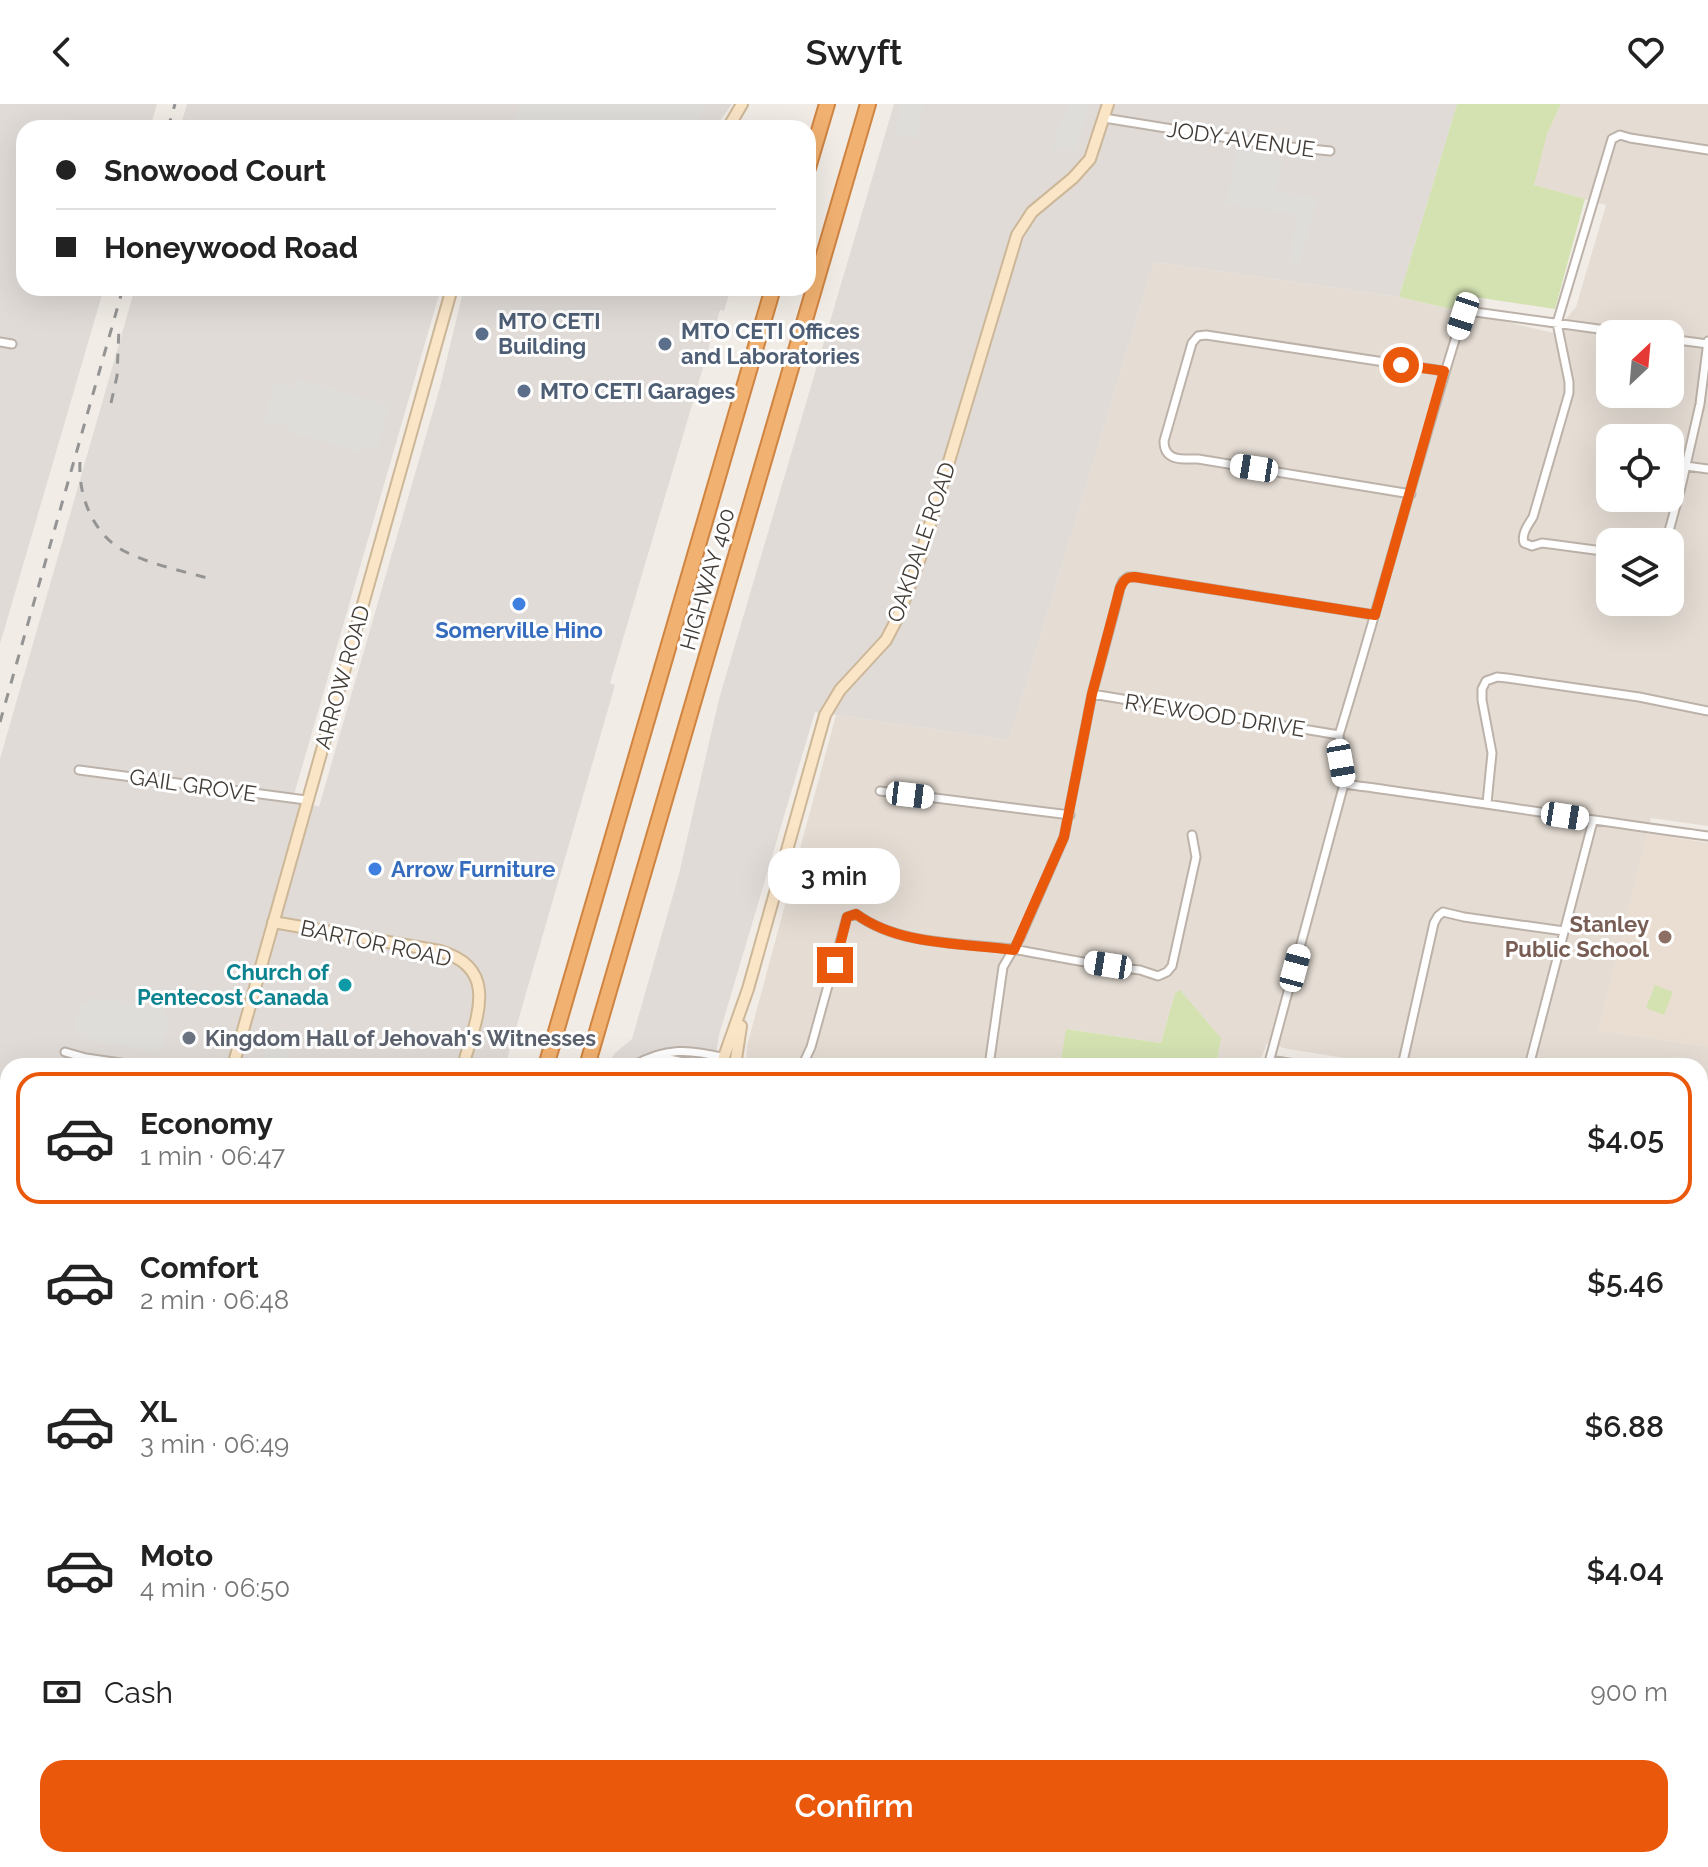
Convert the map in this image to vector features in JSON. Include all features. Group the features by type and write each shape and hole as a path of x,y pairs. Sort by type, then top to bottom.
{"highway":[{"path":"816,141 827,104"},
{"name":"HIGHWAY 400","path":"816,282 868,104"},
{"name":"HIGHWAY 400","path":"548,1058 771,296"},
{"name":"HIGHWAY 400","path":"589,1058 812,296"}],"street":[{"name":"OAKDALE ROAD","path":"730,1058 825,715 840,690 886,640 898,617 920,558 1017,235 1032,212 1073,178 1090,159 1108,104"},
{"name":"JODY AVENUE","path":"1104,118 1272,145 1330,151"},
{"path":"1596,550 1542,543 1532,546 1524,543 1523,539 1533,517 1569,393 1557,323 1612,139 1620,135 1708,150"},
{"name":"ARROW ROAD","path":"235,1058 450,296"},
{"path":"1270,1058 1344,784 1339,735 1463,314 1468,311 1596,328"},
{"path":"1411,494 1175,457 1167,455 1164,441 1192,343 1198,336 1444,371"},
{"path":"1670,528 1700,404 1708,343 1684,340"},
{"path":"0,342 12,344"},
{"path":"1686,466 1708,469"},
{"path":"990,1058 1003,967 1014,950 1064,837 1092,694 1123,581 1135,577 1375,615"},
{"path":"1487,803 1492,763 1482,700 1486,681 1497,677 1507,678 1708,711"},
{"name":"RYEWOOD DRIVE","path":"1092,694 1339,735"},
{"name":"GAIL GROVE","path":"79,770 306,800"},
{"path":"1344,784 1708,836"},
{"path":"880,791 1070,815"},
{"path":"1531,1058 1593,821"},
{"path":"806,1058 847,917 856,914 872,925 918,939 1014,950 1140,970 1158,976 1167,972 1172,966 1196,857 1192,835"},
{"path":"1404,1058 1434,923 1443,912 1564,931"},
{"name":"BARTOR ROAD","path":"273,922 440,951 467,964 476,976 480,1002 465,1058"},
{"path":"649,1058 677,1050 702,1052 718,1058"},
{"path":"65,1052 86,1058"},
{"path":"653,1056 664,1058"}],"shaded area":[{"path":"0,104 157,104 152,120 16,120 16,296 102,296 0,644"},
{"path":"187,104 732,104 721,120 182,120"},
{"path":"519,104 704,104 699,120 515,120"},
{"path":"894,104 1457,104 1399,297 1154,262 1009,740 815,712 719,1035 715,1058 612,1058 632,1039 679,874 719,699"},
{"path":"901,104 923,104 917,139 895,135"},
{"path":"1068,104 1089,104 1083,129 1074,150 1052,150 1061,119 1065,118"},
{"path":"1561,104 1708,104 1708,826 1651,818 1599,1030 1708,1047 1708,1058 1345,1058 1267,1043 1261,1058 1217,1058 1220,1038 1175,993 1161,1043 1067,1029 1062,1058 746,1058 747,1046 836,715 1009,740 1154,262 1399,297 1554,333 1576,307 1606,205 1533,185 1547,134"},
{"path":"1236,150 1283,157 1276,192 1318,198 1299,263 1290,261 1297,215 1227,204"},
{"path":"133,296 439,296 293,798 319,807 440,387 462,296 729,296 724,311 720,310 610,683 615,685 507,1058 0,1058 0,759"},
{"path":"297,379 389,405 377,449 365,446 363,453 286,431 288,424 284,423 283,427 264,422 275,382 294,388"},
{"name":"Stanley Public School","path":"1647,833 1708,843 1708,1047 1599,1030"},
{"path":"90,997 163,1009 163,1015 169,1016 164,1048 157,1047 156,1052 83,1039 83,1036 75,1034 80,1004 89,1005"},
{"path":"270,1038 290,1044 286,1058 264,1058"}],"green space":[{"path":"1457,104 1561,104 1547,134 1534,185 1585,199 1555,309 1462,295 1451,309 1399,297"},
{"path":"1655,985 1673,992 1664,1015 1646,1008"},
{"path":"1180,990 1221,1038 1217,1058 1061,1058 1066,1029 1161,1043 1175,993"}],"railway":[{"path":"170,120 175,104"},
{"path":"0,722 121,296"},
{"path":"111,403 117,376 119,328"},
{"path":"80,462 82,489 90,514 115,545 146,561 211,579"}],"place":[{"name":"MTO CETI Building","path":"482,334"},
{"name":"MTO CETI Offices and Laboratories","path":"665,344"},
{"name":"MTO CETI Garages","path":"524,391"},
{"name":"Somerville Hino","path":"519,604"},
{"name":"Arrow Furniture","path":"375,869"},
{"name":"Stanley Public School","path":"1665,937"},
{"name":"Church of Pentecost Canada","path":"345,985"},
{"name":"Kingdom Hall of Jehovah's Witnesses","path":"189,1038"}],"route":[{"path":"835,965 847,917 856,914 872,925 918,939 1014,950 1064,837 1092,694 1120,588 1128,577 1375,615 1444,371 1401,365"}]}
